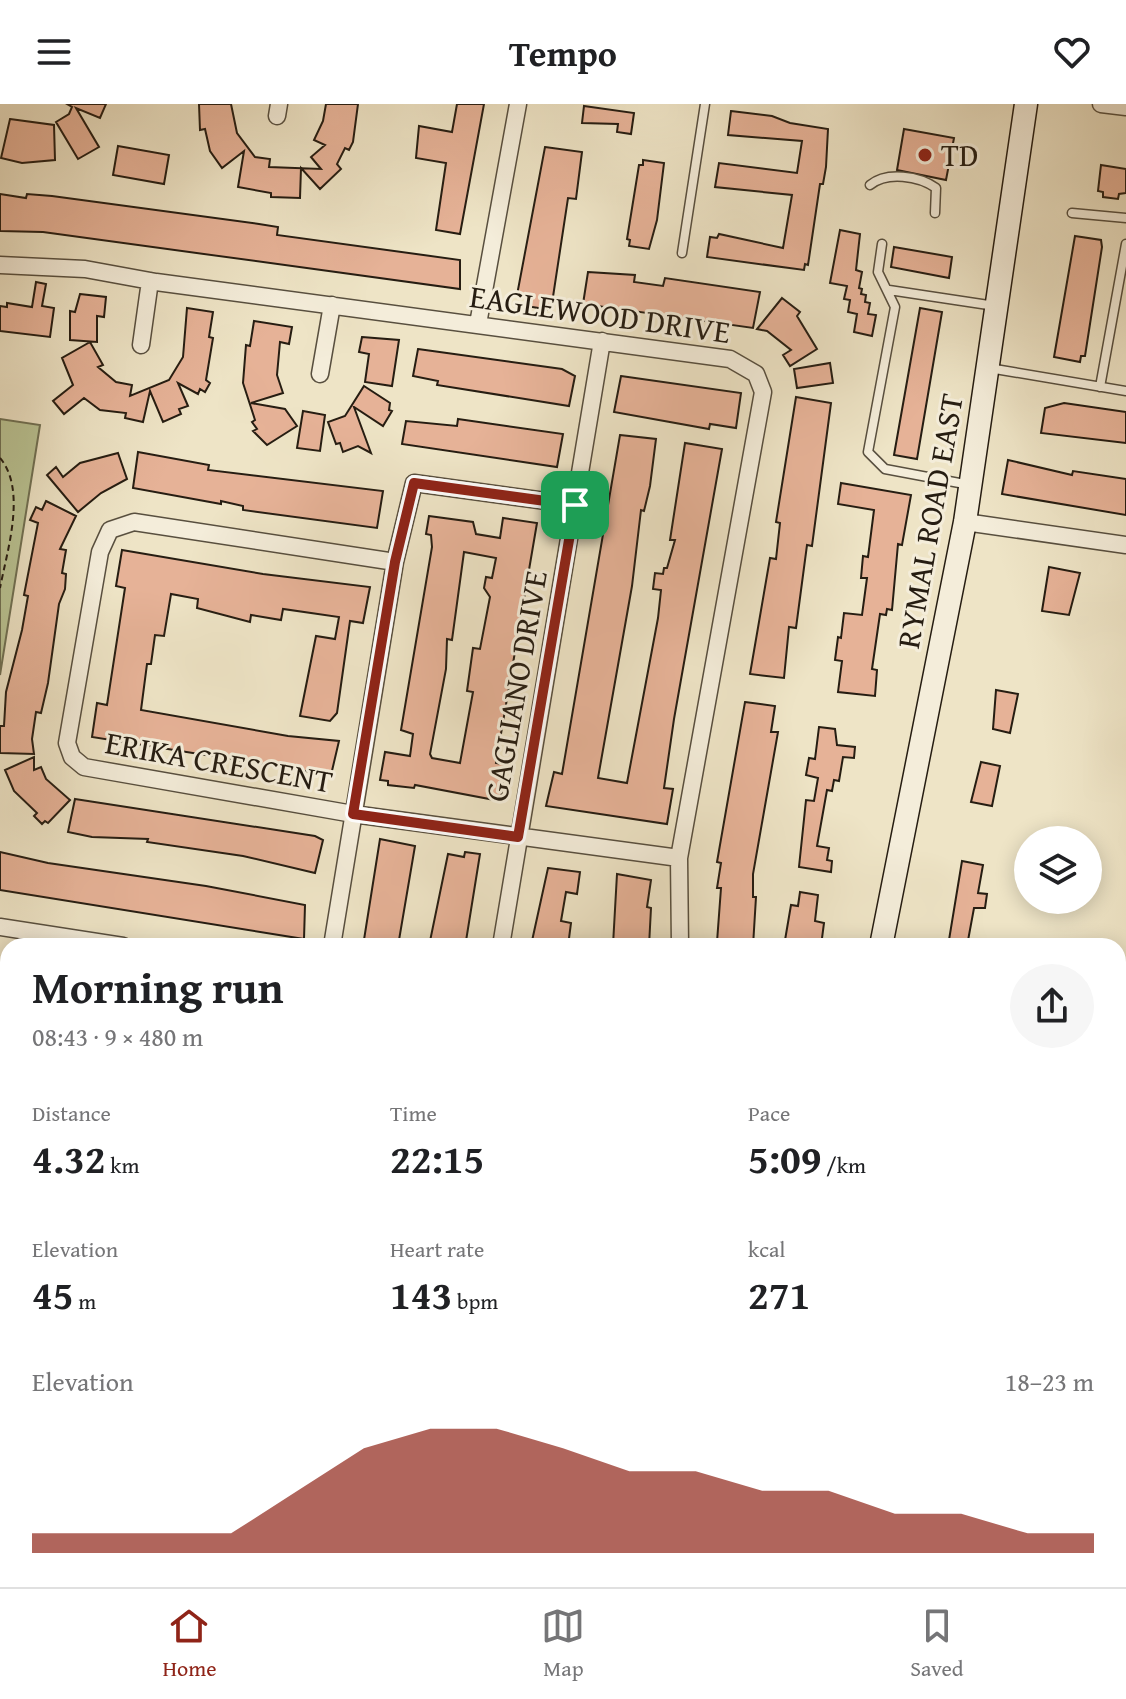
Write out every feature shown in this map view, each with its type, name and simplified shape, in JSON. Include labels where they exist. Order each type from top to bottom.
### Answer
[{"type":"main road","name":"RYMAL ROAD EAST","points":[[883,938],[965,522],[1026,104]]},
{"type":"street","points":[[478,324],[518,104]]},
{"type":"street","points":[[1101,104],[1126,107]]},
{"type":"street","name":"EAGLEWOOD DRIVE","points":[[0,265],[76,268],[150,281],[730,359],[756,374],[763,392],[679,858],[680,938]]},
{"type":"street","points":[[141,345],[150,281]]},
{"type":"street","points":[[320,374],[332,305]]},
{"type":"street","name":"GAGLIANO DRIVE","points":[[502,938],[602,341]]},
{"type":"street","points":[[333,938],[395,562],[414,483],[575,505]]},
{"type":"street","name":"ERIKA CRESCENT","points":[[353,814],[84,767],[72,757],[67,743],[100,552],[110,530],[134,522],[395,562]]},
{"type":"street","points":[[965,522],[1126,545]]},
{"type":"street","points":[[353,814],[679,858]]},
{"type":"street","points":[[0,927],[71,938]]},
{"type":"lane","points":[[682,253],[705,104]]},
{"type":"lane","points":[[870,185],[879,178],[889,176],[929,183],[936,188],[938,197],[935,213]]},
{"type":"lane","points":[[1072,213],[1126,218]]},
{"type":"lane","points":[[882,244],[878,272],[895,307],[868,452],[885,469],[971,485]]},
{"type":"lane","points":[[1100,387],[1126,244]]},
{"type":"lane","points":[[889,290],[998,307]]},
{"type":"lane","points":[[989,368],[1126,391]]},
{"type":"path","points":[[0,458],[6,465],[13,492],[0,588]]},
{"type":"green space","points":[[0,419],[40,425],[0,675]]},
{"type":"building","points":[[67,104],[106,104],[100,118],[76,108],[99,147],[78,159],[56,122],[69,114],[72,107]]},
{"type":"building","points":[[199,104],[231,104],[237,133],[255,157],[270,159],[269,167],[301,168],[300,198],[271,197],[271,193],[238,187],[244,151],[222,168],[210,151],[205,129],[200,130]]},
{"type":"building","points":[[326,104],[358,104],[353,142],[349,150],[345,148],[337,164],[341,169],[320,189],[301,168],[321,169],[311,157],[325,145],[314,140],[323,121]]},
{"type":"building","points":[[457,104],[484,104],[460,234],[436,230],[446,163],[416,158],[419,126],[452,132]]},
{"type":"building","points":[[584,106],[634,113],[631,134],[617,132],[618,124],[582,123]]},
{"type":"building","points":[[731,111],[772,116],[790,123],[828,129],[826,167],[823,184],[820,184],[808,265],[805,264],[804,270],[707,257],[710,237],[717,238],[719,234],[783,248],[792,195],[715,187],[719,163],[797,173],[802,141],[728,135]]},
{"type":"building","points":[[10,119],[54,125],[55,160],[22,163],[1,158]]},
{"type":"building","name":"TD","points":[[904,129],[954,138],[946,180],[897,170]]},
{"type":"building","points":[[118,146],[169,155],[164,184],[113,175]]},
{"type":"building","points":[[545,147],[582,152],[576,199],[568,198],[551,310],[526,306],[528,296],[517,295]]},
{"type":"building","points":[[643,160],[664,163],[657,220],[649,249],[629,246],[630,240],[627,239],[639,165],[643,165]]},
{"type":"building","points":[[1101,165],[1126,169],[1126,193],[1119,194],[1118,199],[1103,197],[1103,192],[1098,191]]},
{"type":"building","points":[[0,194],[26,198],[27,194],[52,196],[259,224],[278,227],[277,235],[460,260],[460,289],[43,232],[0,231]]},
{"type":"building","points":[[840,230],[860,234],[856,270],[862,272],[859,288],[862,289],[861,294],[866,295],[865,302],[870,303],[868,314],[876,315],[872,336],[854,332],[857,314],[848,312],[850,300],[844,299],[847,286],[830,283]]},
{"type":"building","points":[[1075,236],[1101,240],[1102,247],[1085,356],[1081,356],[1080,362],[1054,357]]},
{"type":"building","points":[[894,247],[952,257],[949,278],[891,267]]},
{"type":"building","points":[[588,272],[635,275],[634,282],[663,286],[665,278],[760,292],[753,328],[583,304]]},
{"type":"building","points":[[36,282],[46,284],[42,306],[54,308],[50,337],[0,331],[0,306],[7,307],[7,303],[32,307]]},
{"type":"building","points":[[80,294],[106,297],[104,317],[97,316],[97,342],[70,340],[70,311],[75,312]]},
{"type":"building","points":[[782,298],[800,312],[797,316],[817,349],[790,366],[783,355],[791,350],[767,331],[757,329]]},
{"type":"building","points":[[187,308],[213,312],[209,337],[213,338],[206,380],[210,383],[205,392],[200,389],[198,394],[178,383],[188,406],[179,409],[181,414],[163,422],[150,391],[143,422],[125,418],[126,413],[100,410],[84,398],[64,414],[53,401],[73,385],[62,358],[90,342],[103,365],[98,367],[116,382],[132,385],[130,396],[169,380],[183,357]]},
{"type":"building","points":[[920,308],[942,312],[917,459],[894,455]]},
{"type":"building","points":[[254,321],[292,327],[289,344],[280,342],[277,375],[283,393],[251,403],[285,409],[297,426],[267,445],[253,431],[257,429],[252,422],[255,420],[243,383],[246,345],[250,346]]},
{"type":"building","points":[[362,337],[399,340],[392,386],[365,382],[369,354],[359,352]]},
{"type":"building","points":[[418,349],[562,369],[575,376],[569,406],[437,385],[438,381],[413,376]]},
{"type":"building","points":[[830,363],[833,383],[797,388],[794,369]]},
{"type":"building","points":[[621,376],[741,393],[736,428],[710,424],[709,429],[614,412]]},
{"type":"building","points":[[364,386],[390,403],[389,410],[392,411],[383,426],[354,407],[371,453],[358,446],[343,452],[340,443],[336,444],[328,422],[345,416]]},
{"type":"building","points":[[796,397],[831,403],[812,546],[807,545],[796,628],[789,627],[784,678],[750,674],[770,558],[776,559],[780,523],[776,522]]},
{"type":"building","points":[[1064,403],[1126,412],[1126,443],[1041,433],[1045,408]]},
{"type":"building","points":[[303,411],[325,415],[320,451],[297,448]]},
{"type":"building","points":[[458,419],[563,434],[557,467],[402,444],[406,421],[457,426]]},
{"type":"building","points":[[620,435],[656,439],[650,486],[644,511],[641,510],[632,586],[598,778],[627,783],[658,618],[661,590],[653,589],[655,573],[663,574],[664,568],[667,568],[675,540],[670,540],[685,443],[722,449],[674,719],[664,788],[673,789],[667,824],[546,806],[554,772],[562,774]]},
{"type":"building","points":[[138,452],[209,465],[208,470],[383,491],[377,528],[243,510],[243,506],[221,501],[221,504],[133,488]]},
{"type":"building","points":[[118,453],[127,479],[101,493],[78,512],[47,475],[56,467],[63,477],[80,463]]},
{"type":"building","points":[[1008,460],[1072,475],[1073,471],[1126,479],[1126,515],[1002,494]]},
{"type":"building","points":[[841,483],[911,495],[902,545],[898,544],[892,610],[887,609],[886,615],[880,614],[872,669],[877,670],[875,696],[838,692],[842,661],[835,660],[838,637],[841,638],[844,613],[862,615],[867,578],[861,578],[863,556],[868,557],[874,510],[838,504]]},
{"type":"building","points":[[46,501],[76,516],[60,549],[66,550],[62,573],[66,574],[65,589],[59,604],[48,683],[41,713],[36,712],[32,739],[34,754],[0,753],[0,726],[4,726],[6,692],[22,630],[28,596],[24,595],[38,523],[30,520],[36,507],[42,510]]},
{"type":"building","points":[[429,516],[473,522],[476,534],[500,538],[503,518],[537,523],[496,763],[507,765],[500,801],[415,785],[414,788],[388,785],[388,781],[380,780],[385,752],[410,756],[413,734],[401,730],[432,547],[431,535],[426,534]],"holes":[[[464,552],[496,558],[492,578],[486,577],[484,588],[490,597],[480,649],[473,648],[467,691],[473,692],[460,763],[432,758],[430,754],[446,669],[447,639],[452,640]]]},
{"type":"building","points":[[122,550],[263,574],[370,587],[363,623],[350,621],[337,713],[330,721],[300,716],[316,636],[335,639],[339,617],[283,609],[281,620],[251,615],[250,622],[197,608],[198,599],[171,594],[164,636],[155,635],[151,664],[147,664],[141,710],[288,736],[339,741],[331,775],[92,737],[97,703],[107,705],[125,588],[116,586]]},
{"type":"building","points":[[1049,567],[1080,573],[1069,615],[1042,611]]},
{"type":"building","points":[[996,690],[1018,694],[1010,733],[993,729]]},
{"type":"building","points":[[745,702],[775,706],[771,732],[778,732],[753,874],[753,897],[756,897],[753,938],[717,938],[721,888],[717,888],[721,863],[717,862]]},
{"type":"building","points":[[819,727],[835,729],[837,745],[855,747],[854,758],[843,757],[839,781],[834,780],[832,791],[827,790],[817,846],[829,848],[827,860],[832,861],[831,872],[799,867],[806,800],[814,801],[818,778],[806,775],[809,758],[815,759]]},
{"type":"building","points":[[34,757],[34,770],[41,767],[46,779],[70,800],[48,823],[45,821],[42,824],[34,816],[37,813],[14,791],[5,770]]},
{"type":"building","points":[[981,762],[1000,766],[992,806],[971,802]]},
{"type":"building","points":[[75,799],[315,836],[323,840],[315,873],[243,856],[147,842],[148,839],[92,837],[68,832]]},
{"type":"building","points":[[380,839],[415,846],[399,938],[364,938]]},
{"type":"building","points":[[0,852],[48,863],[206,886],[305,905],[304,938],[298,938],[0,890]]},
{"type":"building","points":[[465,852],[480,854],[466,938],[431,938],[448,854],[464,857]]},
{"type":"building","points":[[962,861],[983,865],[978,893],[987,894],[985,908],[974,908],[968,938],[949,938]]},
{"type":"building","points":[[548,868],[580,872],[577,894],[566,892],[561,921],[571,923],[569,938],[533,938]]},
{"type":"building","points":[[617,874],[651,880],[647,907],[651,908],[649,938],[613,938]]},
{"type":"building","points":[[800,892],[818,895],[815,921],[824,923],[822,938],[785,938],[791,905],[798,906]]},
{"type":"place","name":"TD","points":[[925,155]]},
{"type":"route","points":[[414,483],[575,505],[518,837],[353,814],[395,562],[414,483]]}]
